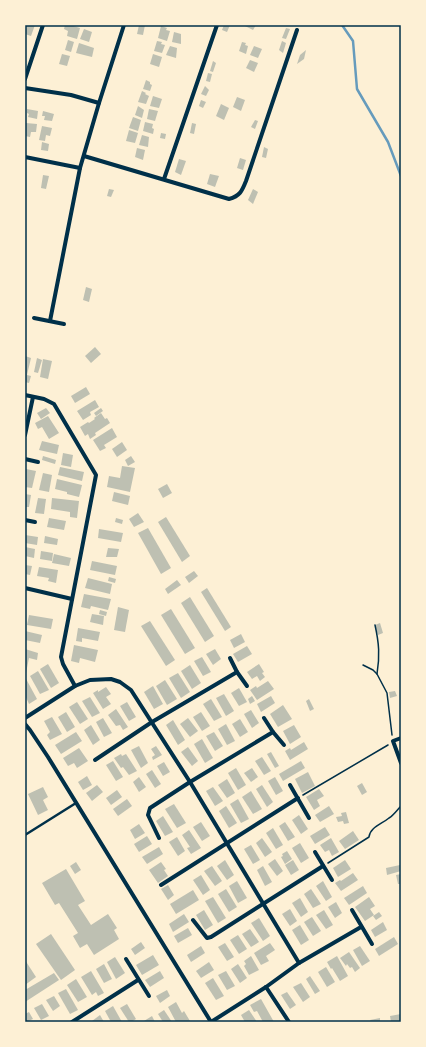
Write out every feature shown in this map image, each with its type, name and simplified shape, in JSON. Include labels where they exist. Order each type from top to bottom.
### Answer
[{"type":"street","points":[[25,79],[43,25]]},
{"type":"street","points":[[50,321],[80,168],[99,102],[124,25]]},
{"type":"street","points":[[164,180],[217,25]]},
{"type":"street","points":[[84,156],[229,199],[235,197],[240,194],[246,182],[297,30]]},
{"type":"street","points":[[25,88],[72,95],[99,102]]},
{"type":"street","points":[[25,157],[80,168]]},
{"type":"street","points":[[34,318],[64,324]]},
{"type":"street","points":[[25,395],[54,404],[96,475],[61,657],[63,664],[75,686]]},
{"type":"street","points":[[25,435],[33,397]]},
{"type":"street","points":[[25,459],[38,462]]},
{"type":"street","points":[[25,520],[35,522]]},
{"type":"street","points":[[25,588],[72,599]]},
{"type":"street","points":[[230,658],[237,672],[247,686]]},
{"type":"street","points":[[95,760],[152,722],[237,672]]},
{"type":"street","points":[[25,718],[75,686],[90,680],[112,679],[120,682],[131,690],[190,782],[299,963]]},
{"type":"street","points":[[264,718],[284,745]]},
{"type":"street","points":[[25,724],[76,803],[211,1022],[266,987],[299,963],[361,927]]},
{"type":"street","points":[[159,838],[148,815],[150,808],[273,732]]},
{"type":"street","points":[[401,738],[393,741],[401,763]]},
{"type":"street","points":[[290,785],[309,818]]},
{"type":"street","points":[[161,885],[298,798]]},
{"type":"street","points":[[315,852],[332,880]]},
{"type":"street","points":[[194,920],[207,938],[211,937],[323,866]]},
{"type":"street","points":[[352,910],[372,944]]},
{"type":"street","points":[[126,959],[148,996]]},
{"type":"street","points":[[72,1022],[138,980]]},
{"type":"street","points":[[266,987],[289,1022]]},
{"type":"lane","points":[[25,835],[76,803]]},
{"type":"path","points":[[375,625],[379,648],[379,665],[377,674]]},
{"type":"path","points":[[298,798],[393,741],[387,693],[377,674],[363,664]]},
{"type":"path","points":[[323,866],[369,837],[369,833],[374,828],[390,817],[401,806]]},
{"type":"building","points":[[27,25],[35,25],[31,36],[25,34]]},
{"type":"building","points":[[65,25],[80,28],[77,39],[67,36],[68,31],[64,29]]},
{"type":"building","points":[[139,25],[145,25],[143,35],[137,34]]},
{"type":"building","points":[[224,25],[230,25],[227,32],[222,30]]},
{"type":"building","points":[[245,25],[256,25],[253,30]]},
{"type":"building","points":[[161,26],[170,31],[167,41],[158,38]]},
{"type":"building","points":[[286,28],[290,29],[286,39],[282,38]]},
{"type":"building","points":[[84,29],[92,32],[89,42],[80,39]]},
{"type":"building","points":[[174,32],[181,34],[181,44],[172,42]]},
{"type":"building","points":[[68,40],[74,42],[71,52],[65,50]]},
{"type":"building","points":[[157,41],[162,42],[161,44],[165,45],[162,53],[154,51]]},
{"type":"building","points":[[282,41],[286,43],[283,53],[279,50]]},
{"type":"building","points":[[242,42],[246,43],[245,45],[248,46],[246,54],[239,51]]},
{"type":"building","points":[[79,43],[94,48],[92,57],[76,53]]},
{"type":"building","points":[[170,46],[177,48],[176,58],[166,55]]},
{"type":"building","points":[[254,46],[262,49],[258,58],[250,55]]},
{"type":"building","points":[[306,50],[304,59],[297,64],[300,55]]},
{"type":"building","points":[[62,54],[70,56],[67,66],[59,64]]},
{"type":"building","points":[[153,54],[162,57],[159,67],[150,64]]},
{"type":"building","points":[[250,60],[258,63],[254,72],[246,68]]},
{"type":"building","points":[[213,61],[216,63],[213,72],[210,71]]},
{"type":"building","points":[[208,73],[212,74],[210,82],[206,81]]},
{"type":"building","points":[[146,80],[152,85],[150,91],[143,89]]},
{"type":"building","points":[[205,86],[209,90],[206,96],[201,94]]},
{"type":"building","points":[[142,91],[149,96],[146,104],[138,102]]},
{"type":"building","points":[[153,96],[162,99],[159,108],[150,106]]},
{"type":"building","points":[[237,97],[245,100],[241,111],[233,107]]},
{"type":"building","points":[[201,100],[206,102],[203,108],[199,106]]},
{"type":"building","points":[[221,104],[229,108],[224,120],[216,116]]},
{"type":"building","points":[[138,106],[144,110],[142,118],[135,115]]},
{"type":"building","points":[[27,109],[38,111],[37,119],[28,117],[29,114],[27,113]]},
{"type":"building","points":[[149,109],[158,111],[155,121],[147,119]]},
{"type":"building","points":[[43,111],[54,114],[52,121],[44,120],[45,116],[42,116]]},
{"type":"building","points":[[133,117],[141,120],[138,131],[129,128]]},
{"type":"building","points":[[255,120],[258,121],[255,129],[251,127]]},
{"type":"building","points":[[145,122],[153,124],[153,134],[143,131]]},
{"type":"building","points":[[26,123],[37,124],[36,132],[31,132],[30,137],[25,136]]},
{"type":"building","points":[[192,123],[196,124],[194,134],[190,133]]},
{"type":"building","points":[[42,126],[52,128],[50,136],[46,135],[45,141],[39,140]]},
{"type":"building","points":[[129,130],[138,133],[135,143],[126,141]]},
{"type":"building","points":[[161,133],[166,134],[165,139],[160,138]]},
{"type":"building","points":[[142,135],[149,137],[148,147],[139,145]]},
{"type":"building","points":[[42,142],[49,144],[48,151],[41,150]]},
{"type":"building","points":[[264,147],[268,149],[266,158],[262,157]]},
{"type":"building","points":[[137,148],[145,150],[143,160],[135,157]]},
{"type":"building","points":[[240,158],[246,160],[243,170],[237,168]]},
{"type":"building","points":[[179,159],[186,161],[181,175],[175,172]]},
{"type":"building","points":[[210,174],[219,176],[215,187],[207,184]]},
{"type":"building","points":[[43,175],[49,176],[46,189],[41,188]]},
{"type":"building","points":[[109,189],[114,190],[111,197],[107,196]]},
{"type":"building","points":[[253,189],[258,192],[253,204],[248,200]]},
{"type":"building","points":[[86,287],[92,289],[89,302],[83,300]]},
{"type":"building","points":[[95,347],[101,354],[91,363],[85,356]]},
{"type":"building","points":[[25,356],[31,358],[27,375],[31,376],[29,383],[25,382]]},
{"type":"building","points":[[37,358],[42,360],[38,373],[34,372]]},
{"type":"building","points":[[43,359],[52,361],[48,379],[40,377]]},
{"type":"building","points":[[86,387],[90,394],[75,403],[71,396]]},
{"type":"building","points":[[95,400],[99,407],[90,412],[91,415],[83,420],[77,411]]},
{"type":"building","points":[[46,408],[50,413],[41,419],[37,413]]},
{"type":"building","points":[[101,408],[103,411],[96,416],[94,413]]},
{"type":"building","points":[[101,413],[110,423],[95,433],[96,435],[90,439],[88,434],[85,436],[80,427],[95,419],[94,418]]},
{"type":"building","points":[[48,416],[59,433],[49,439],[42,427],[38,429],[35,423]]},
{"type":"building","points":[[112,428],[117,437],[104,445],[106,448],[100,451],[93,440]]},
{"type":"building","points":[[42,441],[59,445],[57,454],[39,450]]},
{"type":"building","points":[[122,442],[127,450],[117,457],[112,449]]},
{"type":"building","points":[[63,453],[73,455],[71,467],[61,465]]},
{"type":"building","points":[[43,456],[56,460],[55,464],[42,460]]},
{"type":"building","points":[[131,456],[135,462],[128,466],[125,460]]},
{"type":"building","points":[[122,466],[135,468],[130,492],[107,487],[109,476],[120,478]]},
{"type":"building","points":[[60,467],[84,472],[82,481],[58,475]]},
{"type":"building","points":[[26,469],[36,471],[32,488],[25,487]]},
{"type":"building","points":[[43,473],[52,475],[49,492],[39,490]]},
{"type":"building","points":[[57,479],[82,485],[79,497],[55,489]]},
{"type":"building","points":[[167,484],[172,493],[163,498],[158,489]]},
{"type":"building","points":[[114,492],[130,496],[128,505],[112,501]]},
{"type":"building","points":[[25,494],[31,495],[29,507],[25,507]]},
{"type":"building","points":[[38,498],[46,499],[44,514],[35,513]]},
{"type":"building","points":[[52,498],[79,501],[77,518],[70,517],[70,512],[51,509]]},
{"type":"building","points":[[138,513],[144,522],[134,527],[129,519]]},
{"type":"building","points":[[166,517],[190,556],[182,562],[158,522]]},
{"type":"building","points":[[49,518],[66,521],[64,530],[47,527]]},
{"type":"building","points":[[116,518],[123,520],[122,524],[115,522]]},
{"type":"building","points":[[148,528],[171,568],[161,574],[138,533]]},
{"type":"building","points":[[99,529],[123,533],[121,542],[98,538]]},
{"type":"building","points":[[25,535],[38,537],[37,545],[25,543]]},
{"type":"building","points":[[45,536],[58,539],[57,545],[44,543]]},
{"type":"building","points":[[25,547],[35,549],[34,558],[25,556]]},
{"type":"building","points":[[108,548],[119,549],[117,557],[106,557]]},
{"type":"building","points":[[41,551],[53,553],[52,561],[40,559]]},
{"type":"building","points":[[54,554],[71,558],[69,566],[52,563]]},
{"type":"building","points":[[92,561],[117,566],[115,575],[90,570]]},
{"type":"building","points":[[25,565],[32,566],[30,575],[25,574]]},
{"type":"building","points":[[39,567],[58,570],[56,583],[48,581],[49,578],[37,576]]},
{"type":"building","points":[[194,571],[198,576],[189,583],[185,577]]},
{"type":"building","points":[[109,577],[116,579],[115,583],[108,581]]},
{"type":"building","points":[[88,578],[112,584],[110,594],[85,588]]},
{"type":"building","points":[[177,580],[181,585],[168,594],[165,589]]},
{"type":"building","points":[[207,588],[231,627],[225,631],[201,592]]},
{"type":"building","points":[[84,594],[111,599],[108,610],[91,606],[90,609],[81,607]]},
{"type":"building","points":[[190,597],[214,636],[205,642],[181,603]]},
{"type":"building","points":[[118,607],[129,610],[125,632],[114,630]]},
{"type":"building","points":[[171,609],[195,648],[185,654],[161,615]]},
{"type":"building","points":[[100,610],[107,612],[106,616],[99,614]]},
{"type":"building","points":[[92,614],[104,616],[103,625],[90,622]]},
{"type":"building","points":[[29,615],[53,619],[51,629],[27,625]]},
{"type":"building","points":[[150,621],[175,660],[166,666],[141,626]]},
{"type":"building","points":[[380,623],[383,633],[378,635],[375,625]]},
{"type":"building","points":[[78,628],[100,632],[98,641],[82,638],[82,642],[76,641]]},
{"type":"building","points":[[25,631],[42,635],[40,643],[25,640]]},
{"type":"building","points":[[241,634],[245,642],[234,648],[230,640]]},
{"type":"building","points":[[74,645],[98,650],[95,662],[80,658],[79,663],[71,661]]},
{"type":"building","points":[[247,646],[252,654],[238,662],[233,654]]},
{"type":"building","points":[[25,649],[38,653],[37,660],[29,658],[26,673]]},
{"type":"building","points":[[215,649],[221,659],[213,665],[206,654]]},
{"type":"building","points":[[202,657],[211,672],[203,676],[194,661]]},
{"type":"building","points":[[48,664],[59,683],[51,688],[40,669]]},
{"type":"building","points":[[259,664],[265,677],[260,681],[257,676],[252,679],[247,672]]},
{"type":"building","points":[[190,665],[201,683],[192,689],[181,671]]},
{"type":"building","points":[[38,671],[49,690],[40,694],[30,676]]},
{"type":"building","points":[[178,673],[190,692],[181,698],[169,678]]},
{"type":"building","points":[[25,677],[37,699],[29,704],[25,695]]},
{"type":"building","points":[[165,680],[177,699],[167,705],[156,686]]},
{"type":"building","points":[[268,681],[274,689],[257,700],[250,690],[256,686],[257,688]]},
{"type":"building","points":[[153,686],[163,704],[154,709],[144,692]]},
{"type":"building","points":[[106,687],[111,694],[106,697],[111,704],[103,709],[93,693]]},
{"type":"building","points":[[239,688],[247,702],[239,706],[231,693]]},
{"type":"building","points":[[395,691],[397,696],[390,698],[389,692]]},
{"type":"building","points":[[224,694],[234,711],[226,716],[216,698]]},
{"type":"building","points":[[252,696],[255,701],[250,704],[248,699]]},
{"type":"building","points":[[271,696],[275,703],[261,712],[257,704]]},
{"type":"building","points":[[90,697],[100,713],[92,717],[82,701]]},
{"type":"building","points":[[211,699],[222,717],[214,721],[203,704]]},
{"type":"building","points":[[309,699],[314,709],[310,711],[306,701]]},
{"type":"building","points":[[77,702],[88,719],[80,724],[69,707]]},
{"type":"building","points":[[127,702],[136,717],[129,721],[120,706]]},
{"type":"building","points":[[283,705],[292,719],[278,727],[270,714]]},
{"type":"building","points":[[116,709],[128,727],[123,730],[120,725],[116,726],[108,715]]},
{"type":"building","points":[[251,710],[259,723],[252,728],[244,714]]},
{"type":"building","points":[[66,712],[75,727],[67,732],[58,717]]},
{"type":"building","points":[[201,712],[210,726],[202,731],[193,717]]},
{"type":"building","points":[[52,717],[62,734],[50,740],[47,735],[50,732],[44,721]]},
{"type":"building","points":[[103,718],[112,733],[104,737],[96,722]]},
{"type":"building","points":[[188,718],[198,731],[190,737],[180,724]]},
{"type":"building","points":[[240,719],[248,732],[240,737],[232,724]]},
{"type":"building","points":[[173,720],[185,740],[178,745],[166,725]]},
{"type":"building","points":[[226,724],[235,741],[227,745],[218,729]]},
{"type":"building","points":[[91,725],[100,740],[93,745],[84,730]]},
{"type":"building","points":[[294,725],[301,737],[290,744],[283,731]]},
{"type":"building","points":[[76,732],[82,741],[61,754],[55,745]]},
{"type":"building","points":[[214,732],[223,746],[215,751],[206,736]]},
{"type":"building","points":[[202,739],[213,758],[205,763],[194,744]]},
{"type":"building","points":[[304,742],[308,749],[290,760],[285,751],[290,748],[291,750]]},
{"type":"building","points":[[139,746],[148,763],[141,768],[131,750]]},
{"type":"building","points":[[156,746],[162,755],[153,760],[152,757],[155,755],[151,749]]},
{"type":"building","points":[[188,747],[198,761],[192,766],[181,752]]},
{"type":"building","points":[[79,748],[88,761],[77,768],[74,763],[68,766],[63,758]]},
{"type":"building","points":[[271,752],[279,766],[275,768],[267,754]]},
{"type":"building","points":[[121,754],[122,756],[126,754],[137,771],[129,775],[123,767],[121,768],[114,758]]},
{"type":"building","points":[[262,757],[271,771],[264,775],[255,761]]},
{"type":"building","points":[[113,761],[123,777],[116,781],[106,765]]},
{"type":"building","points":[[301,761],[305,768],[283,781],[279,774]]},
{"type":"building","points":[[164,762],[170,772],[163,776],[157,766]]},
{"type":"building","points":[[236,768],[246,785],[238,790],[228,773]]},
{"type":"building","points":[[252,768],[258,777],[251,782],[244,773]]},
{"type":"building","points":[[152,770],[161,784],[155,788],[146,774]]},
{"type":"building","points":[[308,772],[315,786],[302,793],[295,779]]},
{"type":"building","points":[[87,776],[92,785],[83,790],[78,782]]},
{"type":"building","points":[[139,777],[146,787],[139,792],[133,782]]},
{"type":"building","points":[[275,777],[283,791],[276,795],[268,781]]},
{"type":"building","points":[[227,779],[235,793],[227,798],[218,785]]},
{"type":"building","points":[[362,783],[367,792],[362,795],[357,786]]},
{"type":"building","points":[[97,785],[103,792],[92,801],[86,793]]},
{"type":"building","points":[[262,785],[273,802],[267,807],[256,789]]},
{"type":"building","points":[[43,787],[48,797],[43,800],[48,810],[38,815],[28,794]]},
{"type":"building","points":[[213,787],[223,801],[215,806],[206,791]]},
{"type":"building","points":[[319,789],[324,796],[317,800],[320,806],[314,810],[306,797]]},
{"type":"building","points":[[117,790],[122,797],[111,805],[106,798]]},
{"type":"building","points":[[251,791],[262,809],[253,814],[242,797]]},
{"type":"building","points":[[127,799],[132,806],[118,816],[113,809]]},
{"type":"building","points":[[238,799],[249,819],[241,823],[230,804]]},
{"type":"building","points":[[174,804],[186,823],[177,828],[165,809]]},
{"type":"building","points":[[226,806],[237,823],[229,828],[219,811]]},
{"type":"building","points":[[329,806],[334,814],[320,822],[315,815]]},
{"type":"building","points":[[346,812],[349,823],[344,824],[343,821],[338,822],[336,817],[342,816],[341,813]]},
{"type":"building","points":[[299,815],[308,829],[301,834],[292,820]]},
{"type":"building","points":[[163,816],[173,832],[165,836],[156,821]]},
{"type":"building","points":[[201,822],[210,836],[202,841],[193,827]]},
{"type":"building","points":[[285,822],[295,837],[288,841],[279,826]]},
{"type":"building","points":[[139,824],[145,833],[135,839],[130,830]]},
{"type":"building","points":[[325,827],[330,835],[315,844],[310,836]]},
{"type":"building","points":[[273,828],[283,845],[276,849],[266,833]]},
{"type":"building","points":[[189,830],[201,848],[191,854],[187,848],[190,847],[182,835]]},
{"type":"building","points":[[353,831],[359,840],[345,849],[339,841]]},
{"type":"building","points":[[147,836],[152,844],[139,852],[134,844]]},
{"type":"building","points":[[177,837],[185,851],[178,856],[169,842]]},
{"type":"building","points":[[262,838],[272,852],[265,857],[256,843]]},
{"type":"building","points":[[331,838],[339,852],[332,856],[329,850],[325,852],[320,845]]},
{"type":"building","points":[[300,843],[309,858],[301,863],[292,848]]},
{"type":"building","points":[[251,845],[260,860],[253,864],[244,849]]},
{"type":"building","points":[[159,847],[163,854],[147,864],[142,857]]},
{"type":"building","points":[[287,851],[292,859],[285,864],[281,857],[283,856],[282,854]]},
{"type":"building","points":[[275,859],[283,871],[277,876],[268,864]]},
{"type":"building","points":[[225,860],[234,875],[227,880],[217,866]]},
{"type":"building","points":[[293,860],[299,870],[291,875],[285,865]]},
{"type":"building","points":[[345,860],[351,869],[338,877],[333,868]]},
{"type":"building","points":[[76,862],[81,870],[75,874],[70,866]]},
{"type":"building","points":[[161,862],[166,869],[164,870],[168,876],[158,883],[149,870]]},
{"type":"building","points":[[400,865],[401,871],[387,875],[386,868]]},
{"type":"building","points":[[212,866],[222,881],[215,886],[204,871]]},
{"type":"building","points":[[263,866],[272,882],[265,886],[257,870]]},
{"type":"building","points":[[66,869],[85,901],[78,905],[91,925],[108,914],[117,928],[114,930],[119,939],[94,955],[87,944],[80,948],[73,936],[78,933],[59,903],[55,905],[42,883]]},
{"type":"building","points":[[353,873],[358,880],[341,891],[335,883]]},
{"type":"building","points":[[401,874],[401,884],[398,884],[396,875]]},
{"type":"building","points":[[201,875],[210,890],[203,895],[193,880]]},
{"type":"building","points":[[237,881],[247,898],[238,903],[229,886]]},
{"type":"building","points":[[323,881],[332,897],[326,901],[316,886]]},
{"type":"building","points":[[168,885],[174,895],[168,900],[161,889]]},
{"type":"building","points":[[363,886],[367,893],[349,905],[344,898]]},
{"type":"building","points":[[226,889],[237,907],[229,912],[218,894]]},
{"type":"building","points":[[311,889],[321,904],[313,908],[304,894]]},
{"type":"building","points":[[193,890],[199,900],[176,914],[170,904]]},
{"type":"building","points":[[213,897],[226,918],[218,923],[205,901]]},
{"type":"building","points":[[369,897],[375,906],[370,909],[374,915],[365,921],[355,907]]},
{"type":"building","points":[[300,898],[308,912],[301,917],[292,903]]},
{"type":"building","points":[[336,902],[342,913],[335,918],[328,907]]},
{"type":"building","points":[[290,909],[297,921],[290,926],[282,914]]},
{"type":"building","points":[[204,910],[213,925],[205,930],[196,915]]},
{"type":"building","points":[[324,910],[333,925],[326,929],[316,915]]},
{"type":"building","points":[[379,912],[382,916],[376,920],[373,916]]},
{"type":"building","points":[[184,914],[189,922],[173,932],[169,924]]},
{"type":"building","points":[[312,917],[321,931],[313,936],[304,922]]},
{"type":"building","points":[[259,918],[270,936],[263,941],[251,923]]},
{"type":"building","points":[[383,922],[387,930],[375,937],[371,930]]},
{"type":"building","points":[[300,925],[309,940],[301,945],[292,930]]},
{"type":"building","points":[[188,928],[192,935],[178,943],[174,936]]},
{"type":"building","points":[[250,929],[259,942],[251,947],[242,934]]},
{"type":"building","points":[[51,934],[75,970],[61,980],[36,944]]},
{"type":"building","points":[[238,935],[247,949],[239,954],[230,940]]},
{"type":"building","points":[[394,937],[398,944],[379,956],[375,949]]},
{"type":"building","points":[[141,942],[145,948],[135,955],[131,949]]},
{"type":"building","points":[[225,943],[234,957],[227,961],[218,947]]},
{"type":"building","points":[[270,943],[275,950],[266,956],[269,961],[261,965],[254,953]]},
{"type":"building","points":[[201,946],[205,953],[191,962],[187,955]]},
{"type":"building","points":[[360,946],[370,961],[362,966],[353,950]]},
{"type":"building","points":[[349,952],[360,968],[355,972],[352,967],[350,968],[347,964],[346,966],[340,958]]},
{"type":"building","points":[[153,955],[159,965],[142,975],[136,965]]},
{"type":"building","points":[[251,956],[259,970],[249,975],[244,966],[246,964],[244,961]]},
{"type":"building","points":[[337,956],[348,976],[340,981],[327,962]]},
{"type":"building","points":[[115,957],[125,973],[116,979],[107,962]]},
{"type":"building","points":[[25,960],[36,977],[25,985]]},
{"type":"building","points":[[209,962],[214,970],[201,978],[196,971]]},
{"type":"building","points":[[104,964],[112,979],[104,983],[96,969]]},
{"type":"building","points":[[238,964],[247,978],[240,983],[231,969]]},
{"type":"building","points":[[326,967],[335,982],[327,987],[318,972]]},
{"type":"building","points":[[91,971],[104,993],[98,996],[96,992],[92,995],[81,977]]},
{"type":"building","points":[[160,971],[164,978],[150,987],[145,980]]},
{"type":"building","points":[[226,971],[235,986],[227,990],[218,975]]},
{"type":"building","points":[[54,973],[59,980],[25,1002],[25,990]]},
{"type":"building","points":[[310,976],[320,991],[315,994],[306,979]]},
{"type":"building","points":[[213,978],[224,996],[216,1000],[205,983]]},
{"type":"building","points":[[76,979],[87,997],[78,1002],[67,985]]},
{"type":"building","points":[[301,983],[310,997],[303,1002],[293,987]]},
{"type":"building","points":[[66,989],[78,1010],[70,1014],[58,993]]},
{"type":"building","points":[[167,990],[170,996],[160,1003],[156,996]]},
{"type":"building","points":[[287,992],[296,1005],[290,1009],[281,995]]},
{"type":"building","points":[[54,996],[60,1006],[53,1011],[46,1000]]},
{"type":"building","points":[[261,999],[274,1022],[263,1022],[257,1011],[254,1012],[250,1005]]},
{"type":"building","points":[[176,1002],[182,1013],[184,1011],[190,1021],[176,1022],[168,1007]]},
{"type":"building","points":[[42,1004],[49,1016],[41,1020],[34,1008]]},
{"type":"building","points":[[127,1004],[136,1019],[131,1022],[129,1022],[120,1008]]},
{"type":"building","points":[[113,1006],[122,1022],[111,1022],[105,1011]]},
{"type":"building","points":[[164,1010],[172,1022],[163,1022],[158,1014]]},
{"type":"building","points":[[249,1010],[257,1022],[245,1022],[241,1015]]},
{"type":"building","points":[[29,1012],[33,1019],[26,1022],[25,1014]]},
{"type":"building","points":[[401,1014],[401,1022],[391,1022],[390,1016]]},
{"type":"building","points":[[100,1015],[104,1022],[92,1021]]},
{"type":"building","points":[[152,1016],[155,1022],[144,1021]]},
{"type":"building","points":[[380,1018],[380,1022],[371,1022],[370,1020]]},
{"type":"waterway","points":[[342,25],[353,41],[357,89],[388,142],[401,176]]}]
